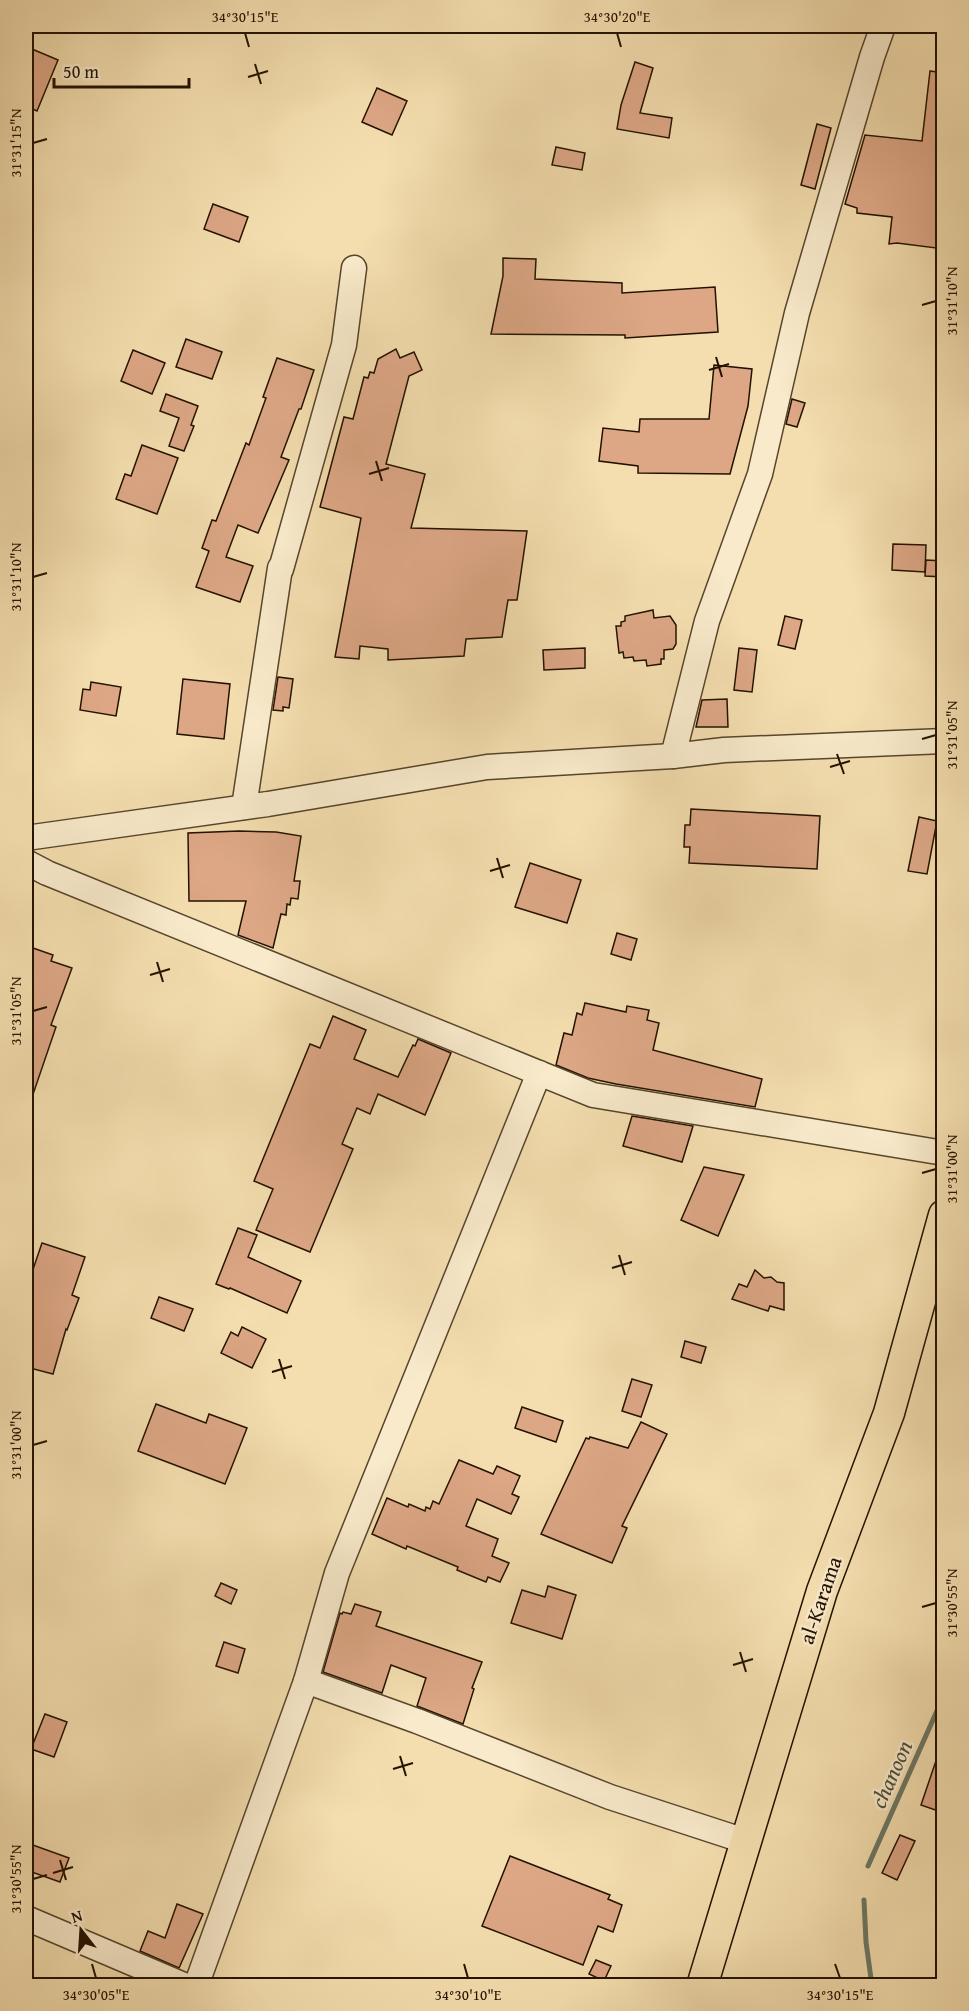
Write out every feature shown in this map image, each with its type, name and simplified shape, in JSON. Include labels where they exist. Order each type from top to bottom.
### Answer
[{"type":"main road","name":"al-Karama","points":[[702,1986],[822,1591],[888,1413],[944,1215]]},
{"type":"street","points":[[673,756],[707,621],[760,474],[797,313],[883,26]]},
{"type":"street","points":[[243,807],[281,568],[344,345],[354,268]]},
{"type":"street","points":[[26,838],[243,807],[488,767],[673,756],[724,750],[944,741]]},
{"type":"street","points":[[26,862],[47,873],[224,946],[593,1095],[944,1153]]},
{"type":"street","points":[[196,1986],[306,1681],[337,1573],[539,1072]]},
{"type":"street","points":[[306,1681],[417,1721],[610,1797],[745,1841]]},
{"type":"street","points":[[26,1918],[186,1986]]},
{"type":"building","points":[[32,49],[58,60],[37,111],[26,106],[26,64]]},
{"type":"building","points":[[635,62],[653,68],[640,113],[672,118],[669,138],[617,129],[621,105]]},
{"type":"building","points":[[930,71],[944,73],[944,249],[889,244],[892,217],[857,213],[857,208],[845,204],[865,135],[922,141]]},
{"type":"building","points":[[377,88],[407,101],[392,135],[362,122]]},
{"type":"building","points":[[817,124],[831,128],[815,189],[801,185]]},
{"type":"building","points":[[556,147],[585,153],[582,170],[552,165]]},
{"type":"building","points":[[213,204],[248,217],[239,242],[204,229]]},
{"type":"building","points":[[503,258],[536,259],[535,279],[622,283],[622,293],[715,287],[718,332],[625,338],[625,335],[491,334],[503,276]]},
{"type":"building","points":[[186,339],[222,352],[212,379],[176,367]]},
{"type":"building","points":[[396,349],[400,358],[414,352],[422,370],[409,376],[386,464],[425,474],[411,528],[527,531],[517,600],[508,600],[502,637],[466,639],[464,656],[388,660],[388,649],[360,646],[359,659],[335,657],[361,518],[320,507],[344,417],[353,419],[364,377],[368,378],[370,372],[374,373],[378,359]]},
{"type":"building","points":[[133,350],[165,363],[152,394],[121,381]]},
{"type":"building","points":[[277,358],[314,370],[281,457],[289,460],[258,533],[238,525],[226,557],[253,566],[240,602],[196,587],[209,551],[202,548],[212,520],[216,521],[246,443],[249,445]]},
{"type":"building","points":[[714,365],[752,369],[748,406],[730,474],[638,473],[638,466],[599,461],[603,428],[639,432],[640,419],[709,419]]},
{"type":"building","points":[[166,394],[198,406],[191,425],[194,426],[184,451],[169,446],[179,418],[160,411]]},
{"type":"building","points":[[792,399],[805,403],[797,427],[786,424]]},
{"type":"building","points":[[142,445],[178,458],[157,514],[116,499],[125,474],[131,476]]},
{"type":"building","points":[[893,544],[926,545],[925,572],[892,570]]},
{"type":"building","points":[[926,560],[944,561],[944,577],[925,576]]},
{"type":"building","points":[[653,610],[654,618],[670,616],[676,625],[676,644],[673,649],[664,650],[664,659],[661,659],[661,664],[647,666],[646,660],[634,661],[633,657],[624,658],[623,652],[619,653],[616,626],[621,626],[621,622],[625,621],[625,616]]},
{"type":"building","points":[[785,616],[802,620],[795,649],[778,645]]},
{"type":"building","points":[[585,648],[585,668],[544,670],[543,650]]},
{"type":"building","points":[[739,648],[757,650],[752,692],[734,690]]},
{"type":"building","points":[[278,677],[293,679],[289,708],[283,707],[283,711],[273,710]]},
{"type":"building","points":[[183,679],[230,684],[224,739],[177,734]]},
{"type":"building","points":[[91,682],[121,687],[116,716],[80,710],[83,689],[90,690]]},
{"type":"building","points":[[727,699],[728,727],[696,727],[702,700]]},
{"type":"building","points":[[691,809],[820,816],[817,869],[689,863],[690,847],[684,847],[685,825],[690,825]]},
{"type":"building","points":[[919,817],[937,821],[927,874],[908,871]]},
{"type":"building","points":[[276,832],[301,836],[294,881],[300,881],[298,899],[291,898],[290,905],[287,904],[286,915],[281,914],[273,948],[238,935],[246,901],[189,901],[188,833]]},
{"type":"building","points":[[530,863],[581,880],[567,923],[515,907]]},
{"type":"building","points":[[617,933],[637,939],[631,960],[611,954]]},
{"type":"building","points":[[33,948],[53,955],[51,961],[72,968],[51,1025],[56,1027],[28,1109],[26,1108],[26,971]]},
{"type":"building","points":[[585,1003],[626,1012],[627,1006],[649,1010],[647,1020],[659,1023],[653,1050],[762,1079],[755,1107],[616,1084],[588,1078],[556,1065],[564,1033],[572,1035],[577,1013],[582,1015]]},
{"type":"building","points":[[333,1016],[366,1030],[354,1059],[398,1077],[418,1039],[451,1053],[425,1115],[378,1094],[370,1114],[357,1108],[342,1144],[353,1149],[310,1252],[256,1230],[273,1189],[254,1181],[310,1044],[320,1048]]},
{"type":"building","points":[[632,1116],[693,1126],[682,1162],[623,1146]]},
{"type":"building","points":[[704,1167],[744,1175],[718,1236],[681,1220]]},
{"type":"building","points":[[238,1228],[257,1235],[248,1257],[301,1281],[287,1313],[216,1284]]},
{"type":"building","points":[[42,1243],[85,1257],[72,1295],[79,1298],[66,1329],[53,1374],[26,1367],[26,1290]]},
{"type":"building","points":[[755,1270],[764,1278],[771,1277],[777,1282],[784,1283],[784,1310],[770,1306],[768,1311],[732,1299],[739,1284],[747,1287]]},
{"type":"building","points":[[159,1297],[193,1309],[184,1331],[151,1318]]},
{"type":"building","points":[[242,1327],[266,1339],[252,1368],[221,1353],[231,1332],[238,1336]]},
{"type":"building","points":[[685,1341],[706,1347],[701,1363],[681,1357]]},
{"type":"building","points":[[632,1379],[652,1385],[641,1417],[622,1411]]},
{"type":"building","points":[[156,1404],[206,1423],[209,1414],[247,1428],[225,1484],[138,1451]]},
{"type":"building","points":[[522,1407],[563,1421],[556,1442],[515,1428]]},
{"type":"building","points":[[641,1422],[667,1434],[622,1526],[627,1528],[612,1563],[541,1534],[586,1438],[590,1437],[628,1448]]},
{"type":"building","points":[[459,1460],[493,1474],[497,1466],[520,1476],[512,1494],[519,1497],[511,1514],[477,1499],[466,1526],[498,1539],[492,1556],[509,1563],[500,1582],[488,1577],[486,1582],[457,1570],[458,1567],[407,1546],[406,1549],[372,1534],[387,1498],[425,1511],[426,1507],[430,1509],[433,1501],[439,1504]]},
{"type":"building","points":[[221,1583],[237,1590],[231,1604],[215,1596]]},
{"type":"building","points":[[548,1586],[576,1595],[562,1639],[511,1623],[522,1590],[545,1597]]},
{"type":"building","points":[[355,1604],[381,1612],[376,1626],[482,1662],[472,1688],[474,1689],[463,1724],[417,1706],[426,1678],[391,1665],[382,1693],[323,1672],[340,1613],[351,1614]]},
{"type":"building","points":[[224,1642],[245,1649],[238,1673],[216,1666]]},
{"type":"building","points":[[45,1714],[67,1722],[54,1757],[31,1749]]},
{"type":"building","points":[[941,1746],[944,1746],[944,1813],[921,1805]]},
{"type":"building","points":[[900,1835],[915,1841],[897,1880],[882,1873]]},
{"type":"building","points":[[30,1844],[69,1858],[60,1882],[26,1870],[26,1856]]},
{"type":"building","points":[[510,1856],[610,1895],[608,1899],[622,1905],[613,1932],[598,1926],[583,1965],[482,1926]]},
{"type":"building","points":[[177,1904],[203,1914],[179,1968],[140,1951],[148,1931],[165,1938]]},
{"type":"building","points":[[596,1960],[611,1966],[604,1981],[589,1974]]},
{"type":"waterway","name":"chanoon","points":[[868,1866],[944,1695]]},
{"type":"waterway","name":"chanoon","points":[[864,1900],[866,1942],[872,1986]]}]
